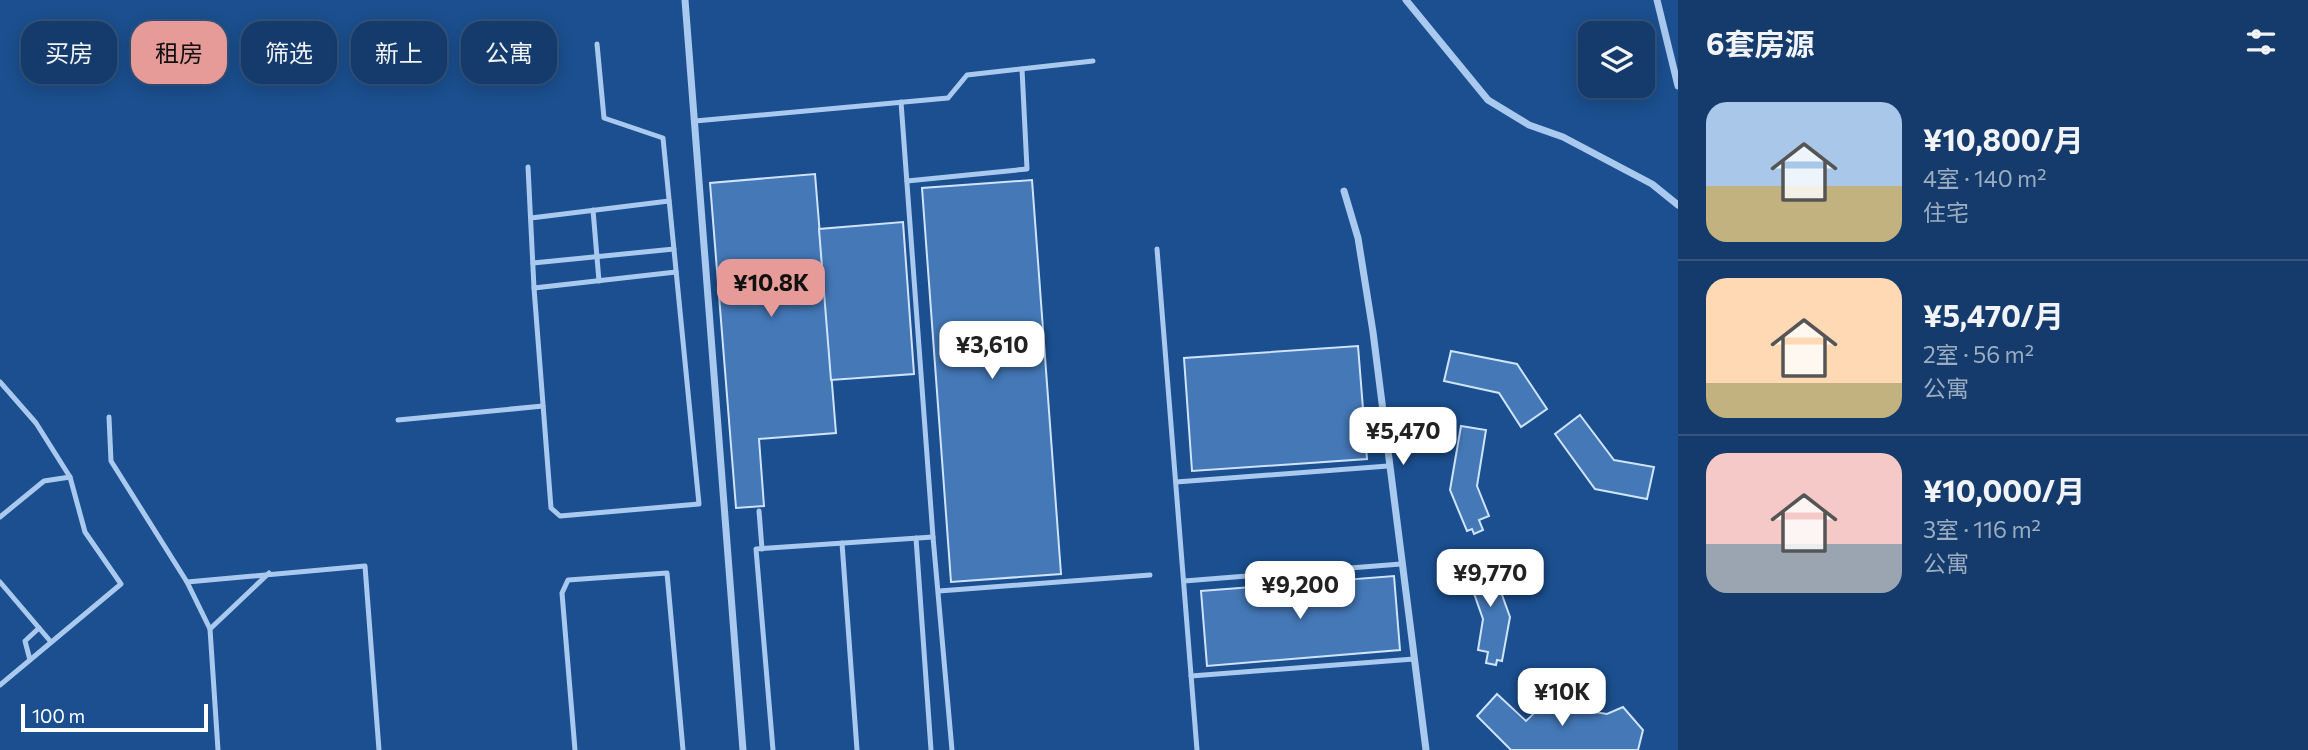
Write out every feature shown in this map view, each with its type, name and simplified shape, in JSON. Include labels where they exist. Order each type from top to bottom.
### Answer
[{"type":"street","points":[[685,0],[743,750]]},
{"type":"street","points":[[1406,0],[1488,100],[1529,125],[1563,137],[1652,184],[1678,205]]},
{"type":"street","points":[[1657,0],[1678,86]]},
{"type":"street","points":[[1344,191],[1358,238],[1373,332],[1426,750]]},
{"type":"lane","points":[[528,167],[534,288],[551,508],[560,516],[699,504],[663,138],[604,118],[597,44]]},
{"type":"lane","points":[[695,121],[948,98],[967,75],[1093,61]]},
{"type":"lane","points":[[907,181],[1027,169],[1022,69]]},
{"type":"lane","points":[[901,102],[933,537],[953,750]]},
{"type":"lane","points":[[531,218],[669,201]]},
{"type":"lane","points":[[593,211],[598,281]]},
{"type":"lane","points":[[533,263],[674,249]]},
{"type":"lane","points":[[1157,249],[1197,750]]},
{"type":"lane","points":[[534,288],[676,272]]},
{"type":"lane","points":[[0,382],[36,423],[71,477],[85,532],[121,584],[1,682]]},
{"type":"lane","points":[[398,420],[543,406]]},
{"type":"lane","points":[[109,417],[110,460],[187,582],[210,629],[218,750]]},
{"type":"lane","points":[[1176,482],[1388,466]]},
{"type":"lane","points":[[0,517],[44,481],[71,477]]},
{"type":"lane","points":[[759,511],[762,549]]},
{"type":"lane","points":[[773,750],[756,549],[933,537]]},
{"type":"lane","points":[[916,538],[931,750]]},
{"type":"lane","points":[[842,543],[857,750]]},
{"type":"lane","points":[[1184,582],[1401,564]]},
{"type":"lane","points":[[187,582],[365,566],[379,750]]},
{"type":"lane","points":[[210,629],[269,573]]},
{"type":"lane","points":[[575,750],[562,593],[568,580],[667,573],[682,750]]},
{"type":"lane","points":[[939,591],[1150,575]]},
{"type":"lane","points":[[0,582],[51,642]]},
{"type":"lane","points":[[30,660],[25,640],[39,628]]},
{"type":"lane","points":[[1191,676],[1414,659]]},
{"type":"building","points":[[815,174],[836,433],[759,439],[764,506],[736,508],[710,183]]},
{"type":"building","points":[[1032,180],[1061,574],[951,582],[922,188]]},
{"type":"building","points":[[903,222],[914,374],[831,380],[819,229]]},
{"type":"building","points":[[1358,346],[1367,459],[1192,471],[1184,358]]},
{"type":"building","points":[[1451,351],[1517,364],[1547,409],[1521,427],[1499,393],[1444,381]]},
{"type":"building","points":[[1580,415],[1614,460],[1654,467],[1647,499],[1595,489],[1555,434]]},
{"type":"building","points":[[1461,426],[1486,430],[1477,486],[1489,516],[1479,520],[1483,530],[1474,534],[1472,529],[1467,531],[1450,490]]},
{"type":"building","points":[[1488,556],[1510,617],[1502,661],[1497,660],[1496,665],[1486,663],[1488,652],[1478,650],[1483,619],[1464,565]]},
{"type":"building","points":[[1394,576],[1400,650],[1207,666],[1201,591]]},
{"type":"building","points":[[1497,694],[1526,721],[1544,704],[1607,714],[1623,707],[1643,730],[1638,750],[1511,750],[1477,716]]}]
